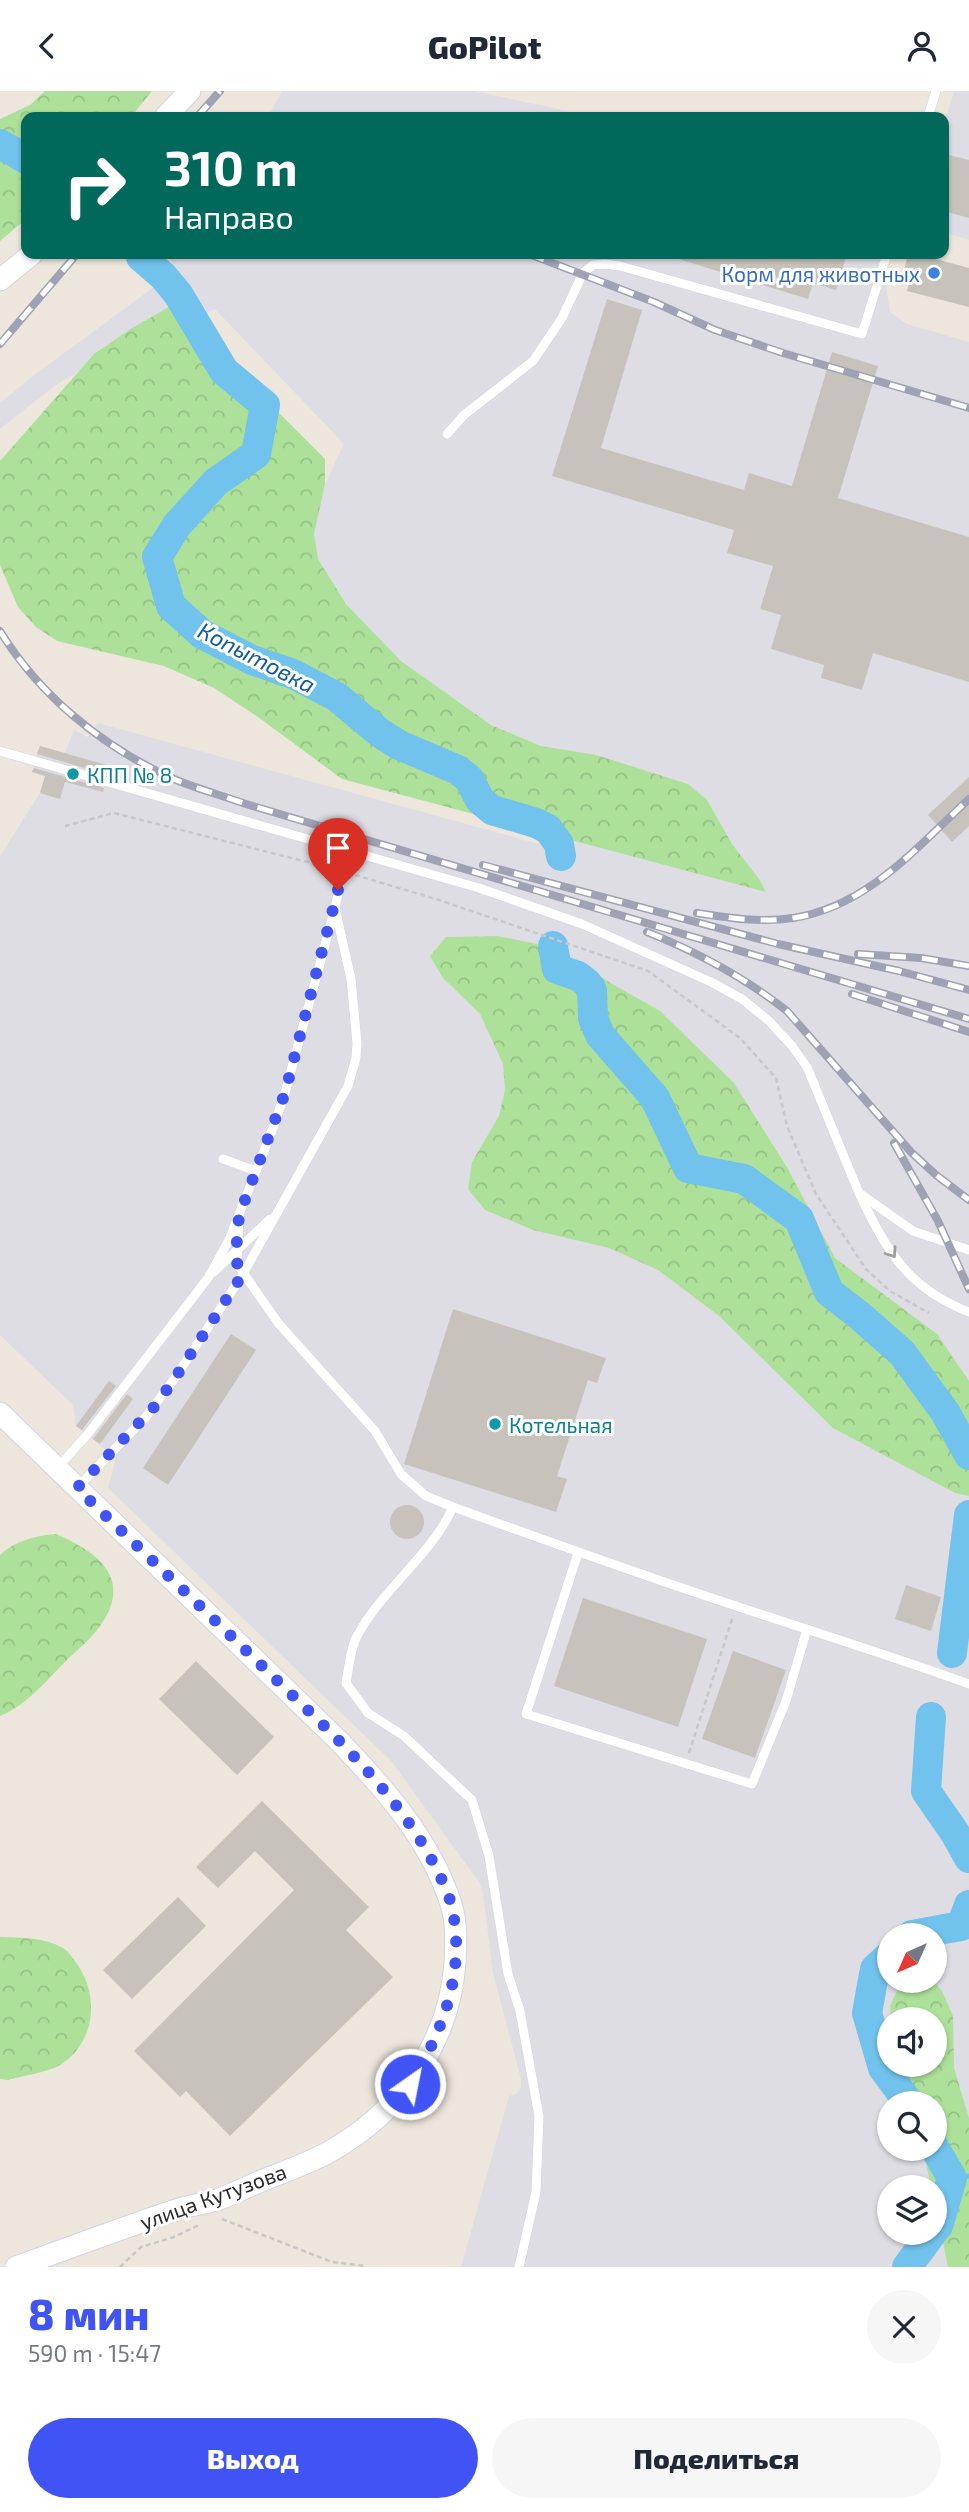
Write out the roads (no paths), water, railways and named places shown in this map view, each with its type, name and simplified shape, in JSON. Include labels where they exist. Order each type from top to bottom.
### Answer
[{"type":"street","points":[[170,112],[190,91]]},
{"type":"street","points":[[0,280],[26,259]]},
{"type":"street","name":"улица Кутузова","points":[[0,1413],[375,1779],[401,1810],[439,1875],[452,1906],[456,1939],[450,1997],[432,2048],[410,2084],[373,2121],[327,2153],[216,2208],[179,2208],[16,2267]]},
{"type":"lane","points":[[930,112],[936,91]]},
{"type":"lane","points":[[447,434],[464,415],[533,361],[562,318],[583,273],[593,265],[620,266],[862,334],[885,259]]},
{"type":"lane","points":[[0,751],[479,888],[582,924],[742,999],[769,1021],[807,1067],[859,1193],[888,1249],[904,1271],[937,1298],[969,1312]]},
{"type":"lane","points":[[57,1468],[87,1435],[208,1278],[229,1240],[285,1093],[335,908],[347,852]]},
{"type":"lane","points":[[77,1488],[156,1405],[175,1378],[243,1274],[351,1079],[357,1043],[351,979],[335,908]]},
{"type":"lane","points":[[223,1159],[256,1171]]},
{"type":"lane","points":[[859,1193],[913,1231],[969,1250]]},
{"type":"lane","points":[[208,1278],[278,1212]]},
{"type":"lane","points":[[239,1216],[236,1252],[237,1263],[243,1274],[279,1324],[375,1431],[401,1474],[426,1496],[737,1607],[889,1655],[969,1684]]},
{"type":"lane","points":[[453,1507],[445,1524],[420,1557],[394,1584],[356,1638],[346,1683],[368,1713],[404,1737],[472,1800],[489,1856],[508,1974],[520,2011],[539,2116],[536,2192],[519,2267]]},
{"type":"lane","points":[[579,1552],[526,1714],[752,1784],[786,1701],[807,1629]]},
{"type":"waterway","name":"Копытовка","points":[[0,144],[21,156]]},
{"type":"waterway","name":"Копытовка","points":[[143,259],[178,294],[224,371],[265,405],[256,454],[216,482],[177,525],[157,557],[171,606],[202,634],[252,660],[293,674],[337,697],[380,733],[399,745],[458,770],[469,779],[480,800],[492,810],[548,829],[559,844],[561,856]]},
{"type":"waterway","name":"Копытовка","points":[[553,946],[557,969],[578,976],[592,990],[593,1018],[600,1035],[655,1098],[688,1168],[744,1179],[799,1219],[829,1292],[902,1353],[945,1412],[969,1455]]},
{"type":"waterway","name":"Копытовка","points":[[952,1653],[969,1515]]},
{"type":"waterway","name":"Копытовка","points":[[931,1717],[926,1791],[969,1858]]},
{"type":"waterway","name":"Копытовка","points":[[947,1929],[961,1926],[969,1905]]},
{"type":"waterway","name":"Копытовка","points":[[877,1967],[867,2013],[883,2068],[900,2091]]},
{"type":"waterway","name":"Копытовка","points":[[942,2161],[952,2178],[947,2195]]},
{"type":"waterway","points":[[952,2178],[969,2176]]},
{"type":"waterway","name":"Копытовка","points":[[907,2267],[923,2245]]},
{"type":"railway","points":[[201,112],[220,91]]},
{"type":"railway","points":[[0,344],[73,259]]},
{"type":"railway","points":[[542,259],[654,302],[715,330],[969,408]]},
{"type":"railway","points":[[0,631],[34,677],[74,716],[120,750],[178,781],[246,804],[969,1019]]},
{"type":"railway","points":[[697,913],[769,920],[820,912],[844,902],[910,855],[969,799]]},
{"type":"railway","points":[[483,865],[778,944],[969,990]]},
{"type":"railway","points":[[647,932],[720,966],[787,1011],[911,1152],[969,1200]]},
{"type":"railway","points":[[858,954],[921,958],[969,966]]},
{"type":"railway","points":[[852,994],[969,1032]]},
{"type":"railway","points":[[894,1143],[938,1221],[969,1289]]},
{"type":"place","name":"Корм для животных","points":[[934,273]]},
{"type":"place","name":"КПП № 8","points":[[73,774]]},
{"type":"place","name":"Котельная","points":[[495,1424]]}]
